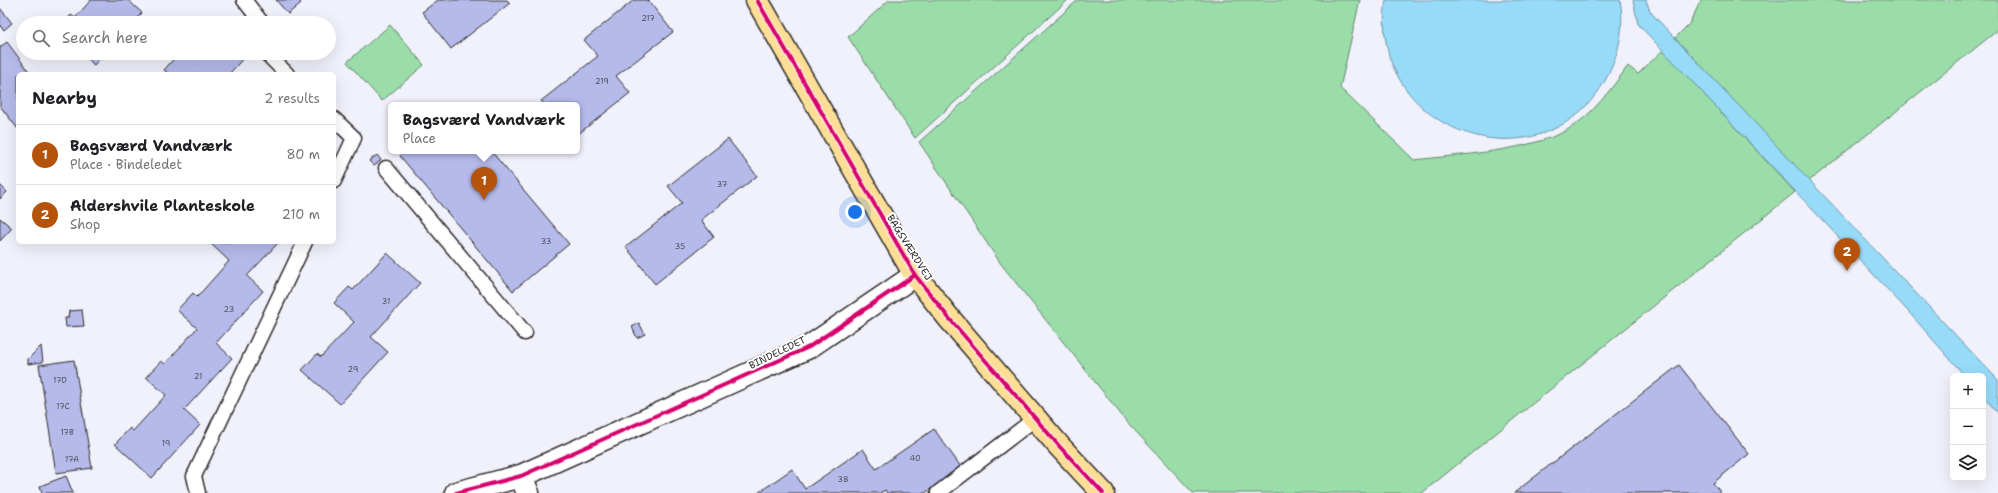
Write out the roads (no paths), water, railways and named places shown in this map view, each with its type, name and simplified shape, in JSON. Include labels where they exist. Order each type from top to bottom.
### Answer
[{"type":"main road","name":"BAGSVÆRDVEJ","points":[[757,0],[915,275],[948,317],[1103,493]]},
{"type":"street","name":"BINDELEDET","points":[[456,493],[524,485],[710,393],[809,347],[915,275]]},
{"type":"lane","points":[[244,0],[257,16]]},
{"type":"lane","points":[[273,60],[286,72]]},
{"type":"lane","points":[[336,121],[354,138],[336,177]]},
{"type":"lane","points":[[386,168],[525,333]]},
{"type":"lane","points":[[198,493],[194,476],[304,244]]},
{"type":"lane","points":[[938,493],[1036,418]]},
{"type":"water","points":[[1386,0],[1620,0],[1622,20],[1620,41],[1611,70],[1606,79],[1577,114],[1542,134],[1503,139],[1464,132],[1430,113],[1403,84],[1387,46]]},
{"type":"water","points":[[1633,0],[1646,0],[1650,11],[1655,17],[1998,380],[1998,413],[1986,399],[1986,373],[1962,373],[1906,309],[1638,24]]},
{"type":"place","name":"Bagsværd Vandværk","points":[[484,200]]},
{"type":"place","name":"Aldershvile Planteskole","points":[[1847,271]]}]
